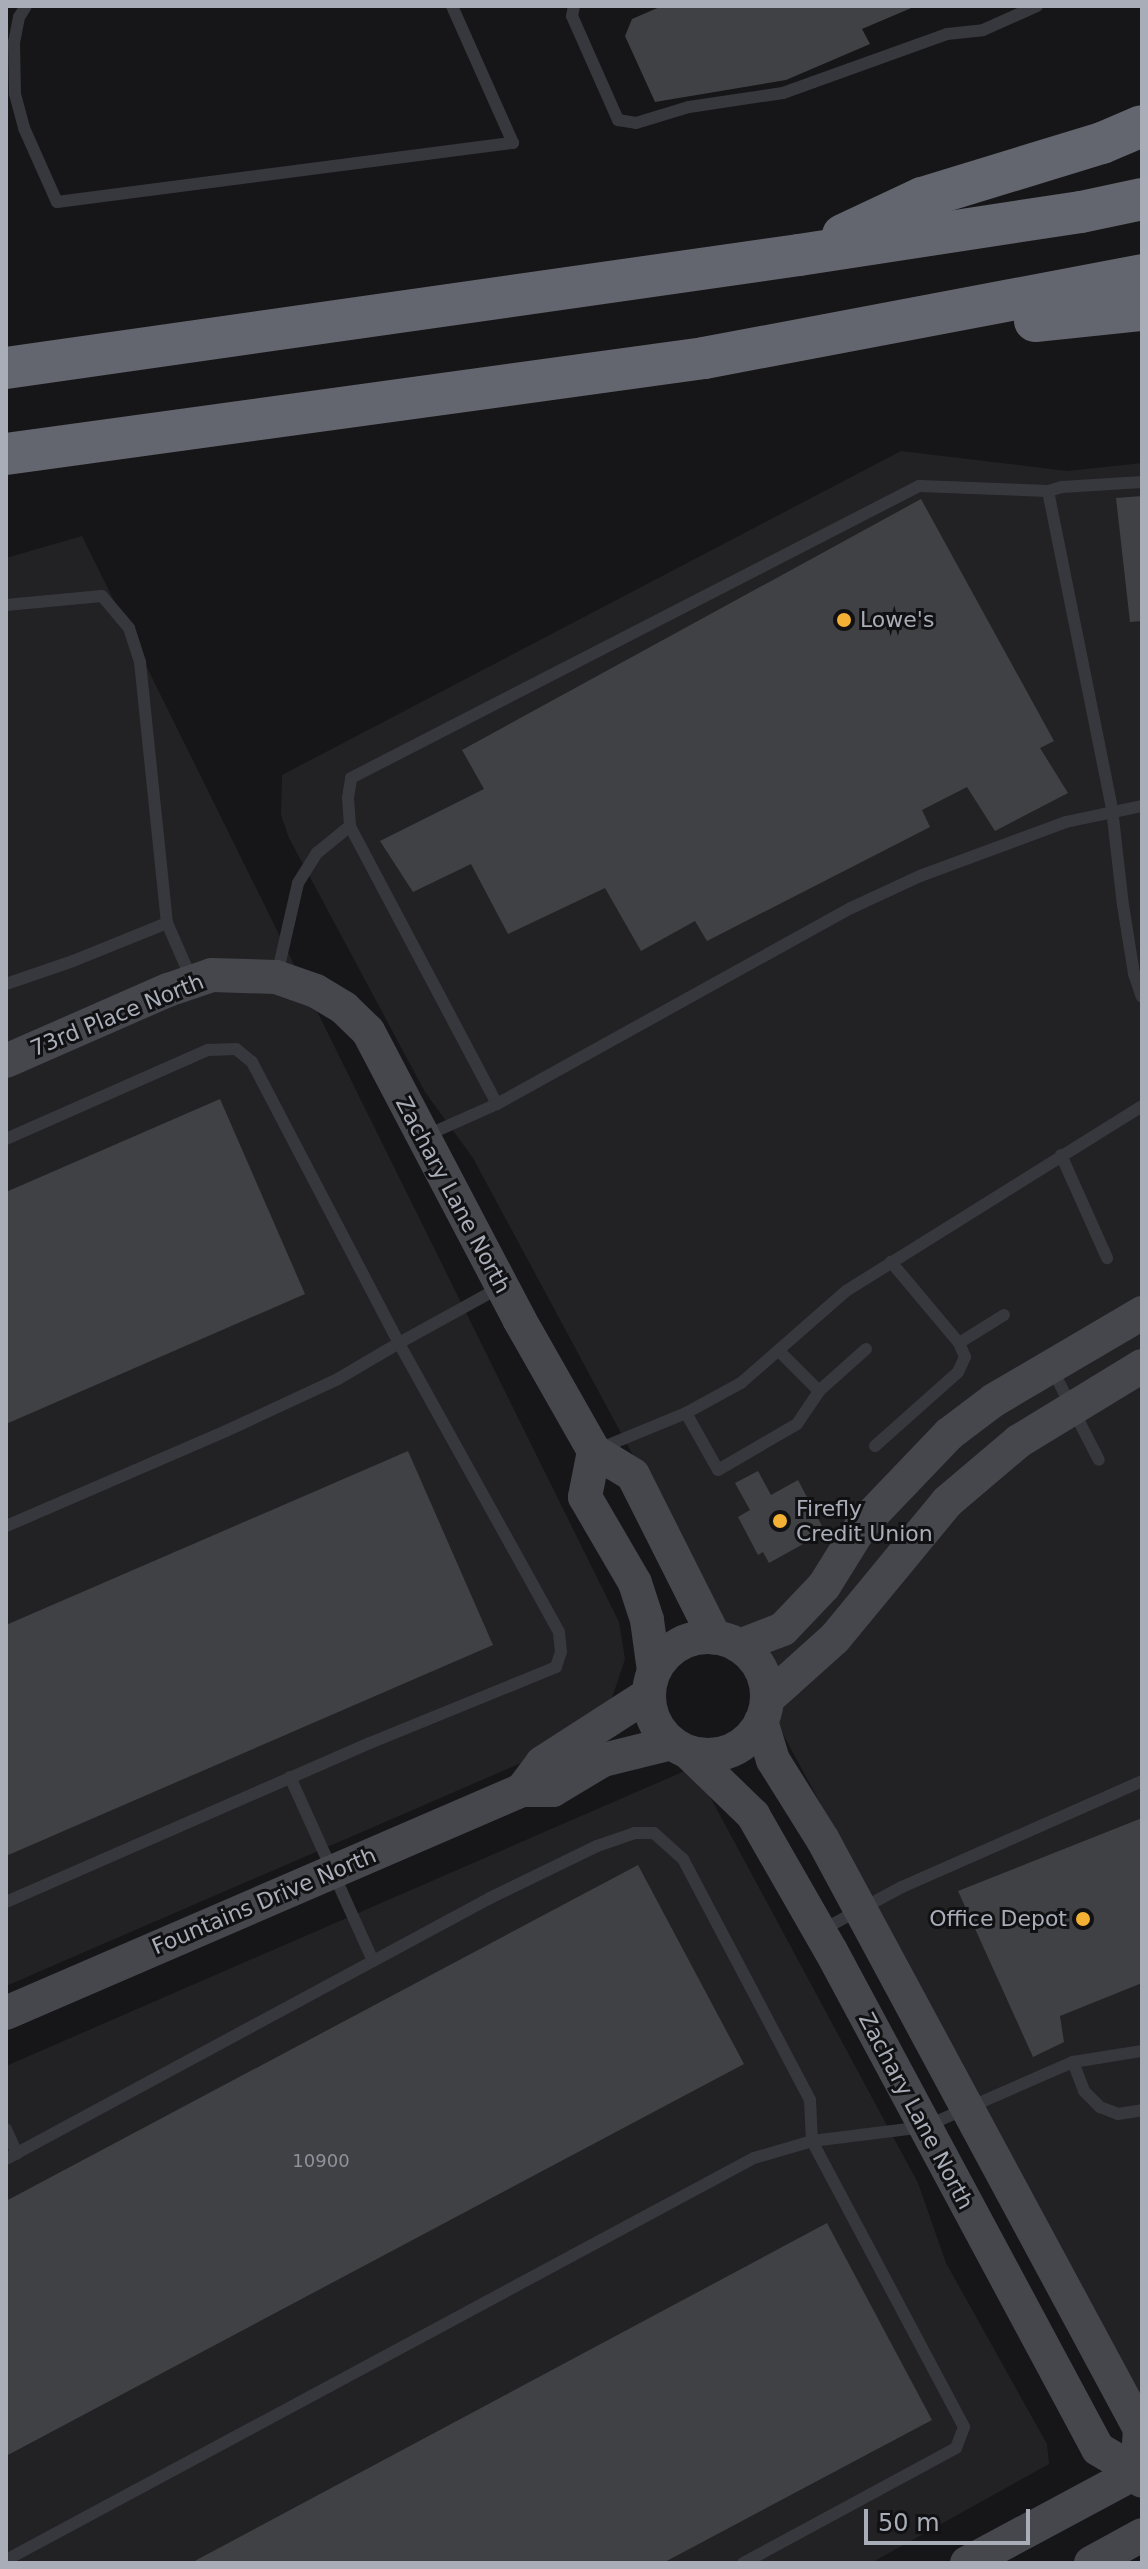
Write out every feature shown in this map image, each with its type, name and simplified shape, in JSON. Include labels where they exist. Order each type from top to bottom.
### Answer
[{"type":"highway","points":[[799,255],[922,198],[1102,143],[1142,126]]},
{"type":"highway","points":[[6,368],[799,255],[1066,214],[1142,199]]},
{"type":"highway","points":[[704,358],[1142,275]]},
{"type":"highway","points":[[6,454],[704,358],[1142,310]]},
{"type":"street","name":"73rd Place North","points":[[6,1061],[212,975],[276,977]]},
{"type":"street","name":"Zachary Lane North","points":[[276,977],[316,991],[344,1008],[368,1031],[501,1287],[594,1451],[633,1475],[727,1642]]},
{"type":"street","points":[[651,1683],[665,1656],[679,1645],[697,1638],[727,1642],[783,1629],[824,1586],[862,1525],[949,1434],[994,1400],[1052,1369],[1142,1313]]},
{"type":"street","points":[[594,1451],[585,1497],[635,1583],[647,1620],[655,1721],[680,1748],[723,1754],[739,1747],[764,1710],[835,1638],[947,1502],[1019,1441],[1142,1366]]},
{"type":"street","points":[[727,1642],[760,1668],[764,1710]]},
{"type":"street","name":"Fountains Drive North","points":[[522,1790],[542,1763],[651,1683]]},
{"type":"street","name":"Zachary Lane North","points":[[764,1710],[773,1760],[823,1840],[1140,2429],[1140,2474]]},
{"type":"street","name":"Zachary Lane North","points":[[680,1748],[753,1815],[820,1931],[1098,2449],[1140,2474]]},
{"type":"street","name":"Fountains Drive North","points":[[6,2013],[522,1790],[553,1790],[603,1760],[680,1748]]},
{"type":"street","points":[[967,2563],[1140,2474]]},
{"type":"street","points":[[1091,2563],[1142,2535]]},
{"type":"lane","points":[[26,6],[19,17],[14,42],[15,94],[24,128],[57,202],[513,143],[452,6]]},
{"type":"lane","points":[[574,6],[572,16],[618,120],[636,123],[689,107],[783,93],[947,34],[983,30],[1037,6]]},
{"type":"lane","points":[[497,1104],[350,826],[348,798],[351,778],[919,486],[1048,491],[1062,487],[1142,482]]},
{"type":"lane","points":[[1048,491],[1112,809],[1134,974],[1142,997]]},
{"type":"lane","points":[[6,605],[102,596],[129,628],[140,662],[167,923],[193,981]]},
{"type":"lane","points":[[422,1137],[497,1104],[864,902],[920,876],[1066,822],[1112,809],[1142,806]]},
{"type":"lane","points":[[276,977],[298,883],[317,853],[350,826]]},
{"type":"lane","points":[[6,984],[167,923]]},
{"type":"lane","points":[[6,1139],[208,1050],[236,1049],[252,1062],[399,1343],[559,1632],[561,1652],[556,1667],[290,1777],[6,1902]]},
{"type":"lane","points":[[594,1451],[686,1413],[741,1383],[846,1291],[1142,1106]]},
{"type":"lane","points":[[1061,1155],[1107,1258]]},
{"type":"lane","points":[[875,1446],[958,1372],[965,1357],[959,1343],[891,1262]]},
{"type":"lane","points":[[6,1526],[338,1379],[501,1287]]},
{"type":"lane","points":[[959,1343],[1004,1315]]},
{"type":"lane","points":[[686,1413],[718,1470],[797,1424],[819,1391],[866,1349]]},
{"type":"lane","points":[[779,1351],[819,1391]]},
{"type":"lane","points":[[1052,1369],[1099,1460]]},
{"type":"lane","points":[[290,1777],[373,1961]]},
{"type":"lane","points":[[820,1931],[913,1882],[1142,1781]]},
{"type":"lane","points":[[6,2129],[11,2157],[373,1961],[597,1846],[634,1833],[654,1833],[683,1859],[810,2100],[812,2141],[964,2427],[956,2448],[743,2563]]},
{"type":"lane","points":[[6,2560],[754,2158],[812,2141],[924,2127],[1073,2062],[1142,2051]]},
{"type":"lane","points":[[1073,2062],[1084,2091],[1100,2107],[1118,2114],[1142,2110]]},
{"type":"shaded area","points":[[901,451],[1067,471],[1142,463],[1142,2401],[473,1158],[425,1092],[289,838],[281,815],[282,775]]},
{"type":"shaded area","points":[[82,536],[619,1622],[625,1659],[607,1713],[542,1754],[6,1986],[6,558]]},
{"type":"shaded area","points":[[694,1767],[918,2183],[946,2263],[1047,2444],[1049,2464],[871,2563],[6,2563],[6,2066]]},
{"type":"building","points":[[662,6],[916,6],[862,29],[870,44],[786,80],[655,102],[625,36],[632,19]]},
{"type":"building","points":[[1142,496],[1142,621],[1130,622],[1116,498]]},
{"type":"building","name":"Lowe's","points":[[921,499],[1054,741],[1040,748],[1068,793],[995,831],[967,787],[922,810],[930,827],[707,941],[695,921],[641,951],[605,888],[508,934],[471,864],[413,892],[380,841],[484,789],[462,750]]},
{"type":"building","points":[[220,1099],[305,1294],[6,1424],[6,1192]]},
{"type":"building","points":[[408,1451],[493,1645],[6,1856],[6,1625]]},
{"type":"building","name":"Firefly Credit Union","points":[[758,1471],[771,1495],[798,1480],[822,1526],[811,1532],[814,1538],[769,1563],[763,1552],[758,1555],[738,1517],[750,1510],[735,1483]]},
{"type":"building","points":[[1142,1818],[1142,1983],[1060,2016],[1064,2042],[1033,2057],[958,1891]]},
{"type":"building","points":[[638,1865],[744,2064],[6,2456],[6,2201]]},
{"type":"building","points":[[827,2223],[932,2420],[663,2563],[191,2563]]},
{"type":"place","name":"Lowe's","points":[[844,620]]},
{"type":"place","name":"Firefly Credit Union","points":[[780,1521]]},
{"type":"place","name":"Office Depot","points":[[1083,1919]]}]
